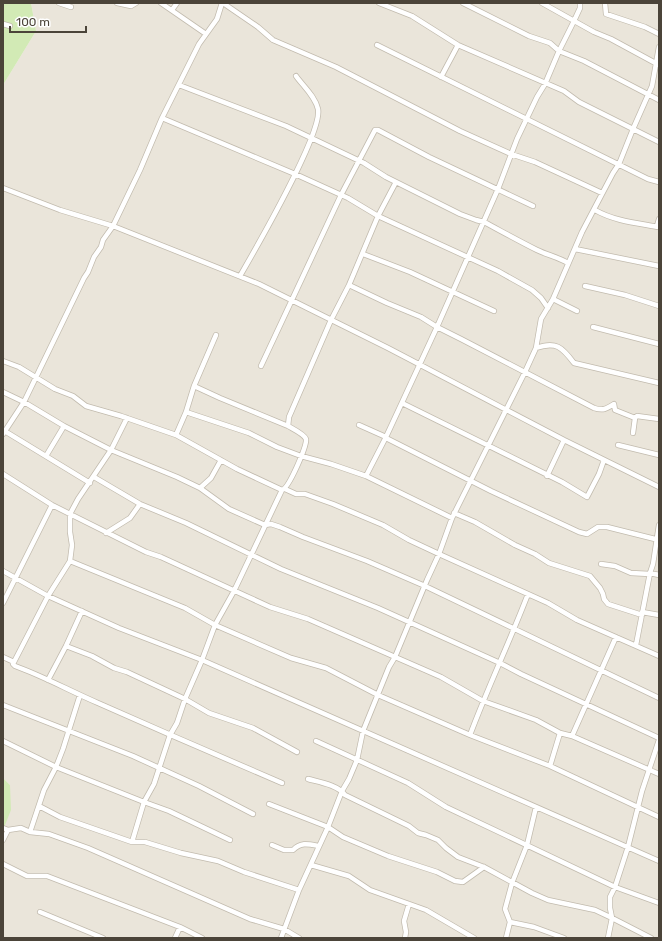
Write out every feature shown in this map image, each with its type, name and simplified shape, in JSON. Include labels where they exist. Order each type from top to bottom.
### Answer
[{"type":"street","points":[[59,3],[71,7]]},
{"type":"street","points":[[117,3],[131,6],[136,3]]},
{"type":"street","points":[[161,3],[206,34]]},
{"type":"street","points":[[172,10],[177,3]]},
{"type":"street","points":[[90,483],[3,431],[24,402],[92,261],[101,247],[103,240],[113,226],[140,170],[162,118],[199,44],[217,19],[223,3],[258,27],[273,40],[336,66],[454,128],[511,154],[535,162],[602,193]]},
{"type":"street","points":[[379,3],[412,16],[458,45],[564,91],[579,102],[659,142]]},
{"type":"street","points":[[463,3],[529,36],[550,43],[559,51],[659,100]]},
{"type":"street","points":[[542,3],[603,37],[611,39],[657,64]]},
{"type":"street","points":[[366,476],[402,403],[418,365],[469,257],[498,189],[517,139],[537,97],[545,84],[580,8],[580,3]]},
{"type":"street","points":[[605,3],[606,14],[645,27],[659,34]]},
{"type":"street","points":[[3,24],[10,26]]},
{"type":"street","points":[[377,45],[648,179],[659,182]]},
{"type":"street","points":[[441,77],[458,45]]},
{"type":"street","points":[[281,938],[299,890],[357,760],[364,731],[378,695],[439,554],[453,515],[525,372],[536,348],[541,319],[553,299],[568,263],[576,249],[582,232],[619,164],[649,95],[657,64],[659,47]]},
{"type":"street","points":[[240,276],[295,174],[312,137],[317,121],[318,110],[312,96],[296,76]]},
{"type":"street","points":[[179,85],[312,137],[359,160],[396,182],[460,214],[484,222],[535,249],[568,263]]},
{"type":"street","points":[[162,118],[353,200],[378,216],[498,271],[532,290],[541,298],[548,308]]},
{"type":"street","points":[[261,366],[341,196],[375,130],[378,130],[428,157],[533,206]]},
{"type":"street","points":[[288,426],[292,407],[331,320],[363,254],[378,216],[396,182]]},
{"type":"street","points":[[3,188],[60,210],[113,226],[240,276],[331,320],[564,440],[659,487]]},
{"type":"street","points":[[595,210],[605,216],[643,225],[658,226],[659,219]]},
{"type":"street","points":[[576,249],[659,266]]},
{"type":"street","points":[[363,254],[410,272],[494,311]]},
{"type":"street","points":[[349,285],[421,317],[436,327],[594,408],[601,410],[614,404],[615,410],[635,418],[637,416],[659,419]]},
{"type":"street","points":[[585,286],[659,306]]},
{"type":"street","points":[[553,299],[577,311]]},
{"type":"street","points":[[593,327],[659,344]]},
{"type":"street","points":[[176,435],[186,412],[194,386],[216,335]]},
{"type":"street","points":[[536,348],[553,344],[570,356],[574,363],[586,367],[593,366],[659,383]]},
{"type":"street","points":[[3,360],[19,367],[55,389],[74,396],[86,406],[176,435],[221,460],[283,490],[296,494],[305,494],[384,525],[409,540],[548,603],[577,620],[659,656]]},
{"type":"street","points":[[132,842],[144,802],[154,784],[170,735],[177,723],[185,699],[215,625],[234,591],[283,490],[288,484],[301,456],[306,440],[305,437],[288,426],[194,386]]},
{"type":"street","points":[[3,392],[111,450],[200,488],[229,509],[265,525],[271,524],[280,527],[303,538],[367,561],[425,586],[659,698]]},
{"type":"street","points":[[402,403],[547,476],[562,482],[587,497],[599,474],[604,460]]},
{"type":"street","points":[[186,412],[249,433],[301,456],[366,476],[453,515],[475,522],[515,546],[535,554],[549,563],[590,576],[600,588],[604,600],[608,604],[642,613],[659,615]]},
{"type":"street","points":[[14,662],[48,596],[70,561],[72,545],[70,514],[78,499],[111,450],[127,418]]},
{"type":"street","points":[[633,433],[635,418]]},
{"type":"street","points":[[360,425],[579,532],[587,534],[598,527],[607,527],[658,539]]},
{"type":"street","points":[[46,456],[64,426]]},
{"type":"street","points":[[547,476],[564,440]]},
{"type":"street","points":[[618,445],[659,455]]},
{"type":"street","points":[[200,488],[211,478],[221,460]]},
{"type":"street","points":[[3,474],[52,505],[106,533],[270,607],[308,619],[440,677],[483,701],[536,720],[560,732],[659,774]]},
{"type":"street","points":[[94,477],[140,504],[186,522],[281,569],[410,622],[659,739],[638,807],[628,847],[609,902],[612,918],[608,938]]},
{"type":"street","points":[[106,533],[130,518],[140,504]]},
{"type":"street","points":[[3,603],[52,505]]},
{"type":"street","points":[[636,645],[658,539],[659,525]]},
{"type":"street","points":[[70,561],[185,608],[215,625],[291,658],[326,668],[378,695],[470,735],[550,766],[659,817]]},
{"type":"street","points":[[601,564],[615,566],[631,573],[659,575]]},
{"type":"street","points":[[3,571],[48,596],[119,628],[202,660],[659,861]]},
{"type":"street","points":[[470,735],[528,594]]},
{"type":"street","points":[[48,680],[82,611]]},
{"type":"street","points":[[572,736],[616,637]]},
{"type":"street","points":[[66,646],[92,656],[114,668],[127,672],[185,699],[210,713],[253,728],[297,752]]},
{"type":"street","points":[[3,657],[14,662],[15,666],[282,783]]},
{"type":"street","points":[[30,832],[44,790],[56,767],[63,749],[80,695]]},
{"type":"street","points":[[3,705],[159,768],[253,814]]},
{"type":"street","points":[[550,766],[560,732]]},
{"type":"street","points":[[3,741],[56,767],[169,811],[230,840]]},
{"type":"street","points":[[316,741],[408,783],[446,807],[615,887],[659,903]]},
{"type":"street","points":[[308,779],[332,786],[342,791],[345,795],[409,826],[418,833],[438,840],[458,857],[484,868],[548,900],[588,908],[612,918],[651,938]]},
{"type":"street","points":[[269,804],[328,827],[343,837],[388,856],[437,872],[455,881],[463,882],[484,868]]},
{"type":"street","points":[[39,806],[60,816],[132,842],[145,842],[181,854],[218,861],[244,872],[299,890]]},
{"type":"street","points":[[506,938],[510,922],[505,909],[512,883],[527,845],[536,807]]},
{"type":"street","points":[[3,840],[5,829],[21,828],[30,832],[49,834],[88,848],[250,919],[284,929],[299,938]]},
{"type":"street","points":[[272,845],[284,850],[293,850],[298,845],[306,844],[319,846]]},
{"type":"street","points":[[3,864],[27,876],[48,876],[180,927],[202,938]]},
{"type":"street","points":[[311,865],[349,876],[370,890],[426,910],[474,938]]},
{"type":"street","points":[[405,938],[406,932],[404,921],[408,904]]},
{"type":"street","points":[[40,912],[103,938]]},
{"type":"street","points":[[510,922],[534,927],[564,938]]},
{"type":"street","points":[[175,938],[180,927]]},
{"type":"shaded area","points":[[31,3],[659,3],[659,938],[3,938],[3,830],[10,785],[3,778],[3,85],[36,31]]},
{"type":"green space","points":[[3,3],[31,3],[36,31],[3,85]]},
{"type":"green space","points":[[3,778],[10,785],[11,810],[3,830]]}]
